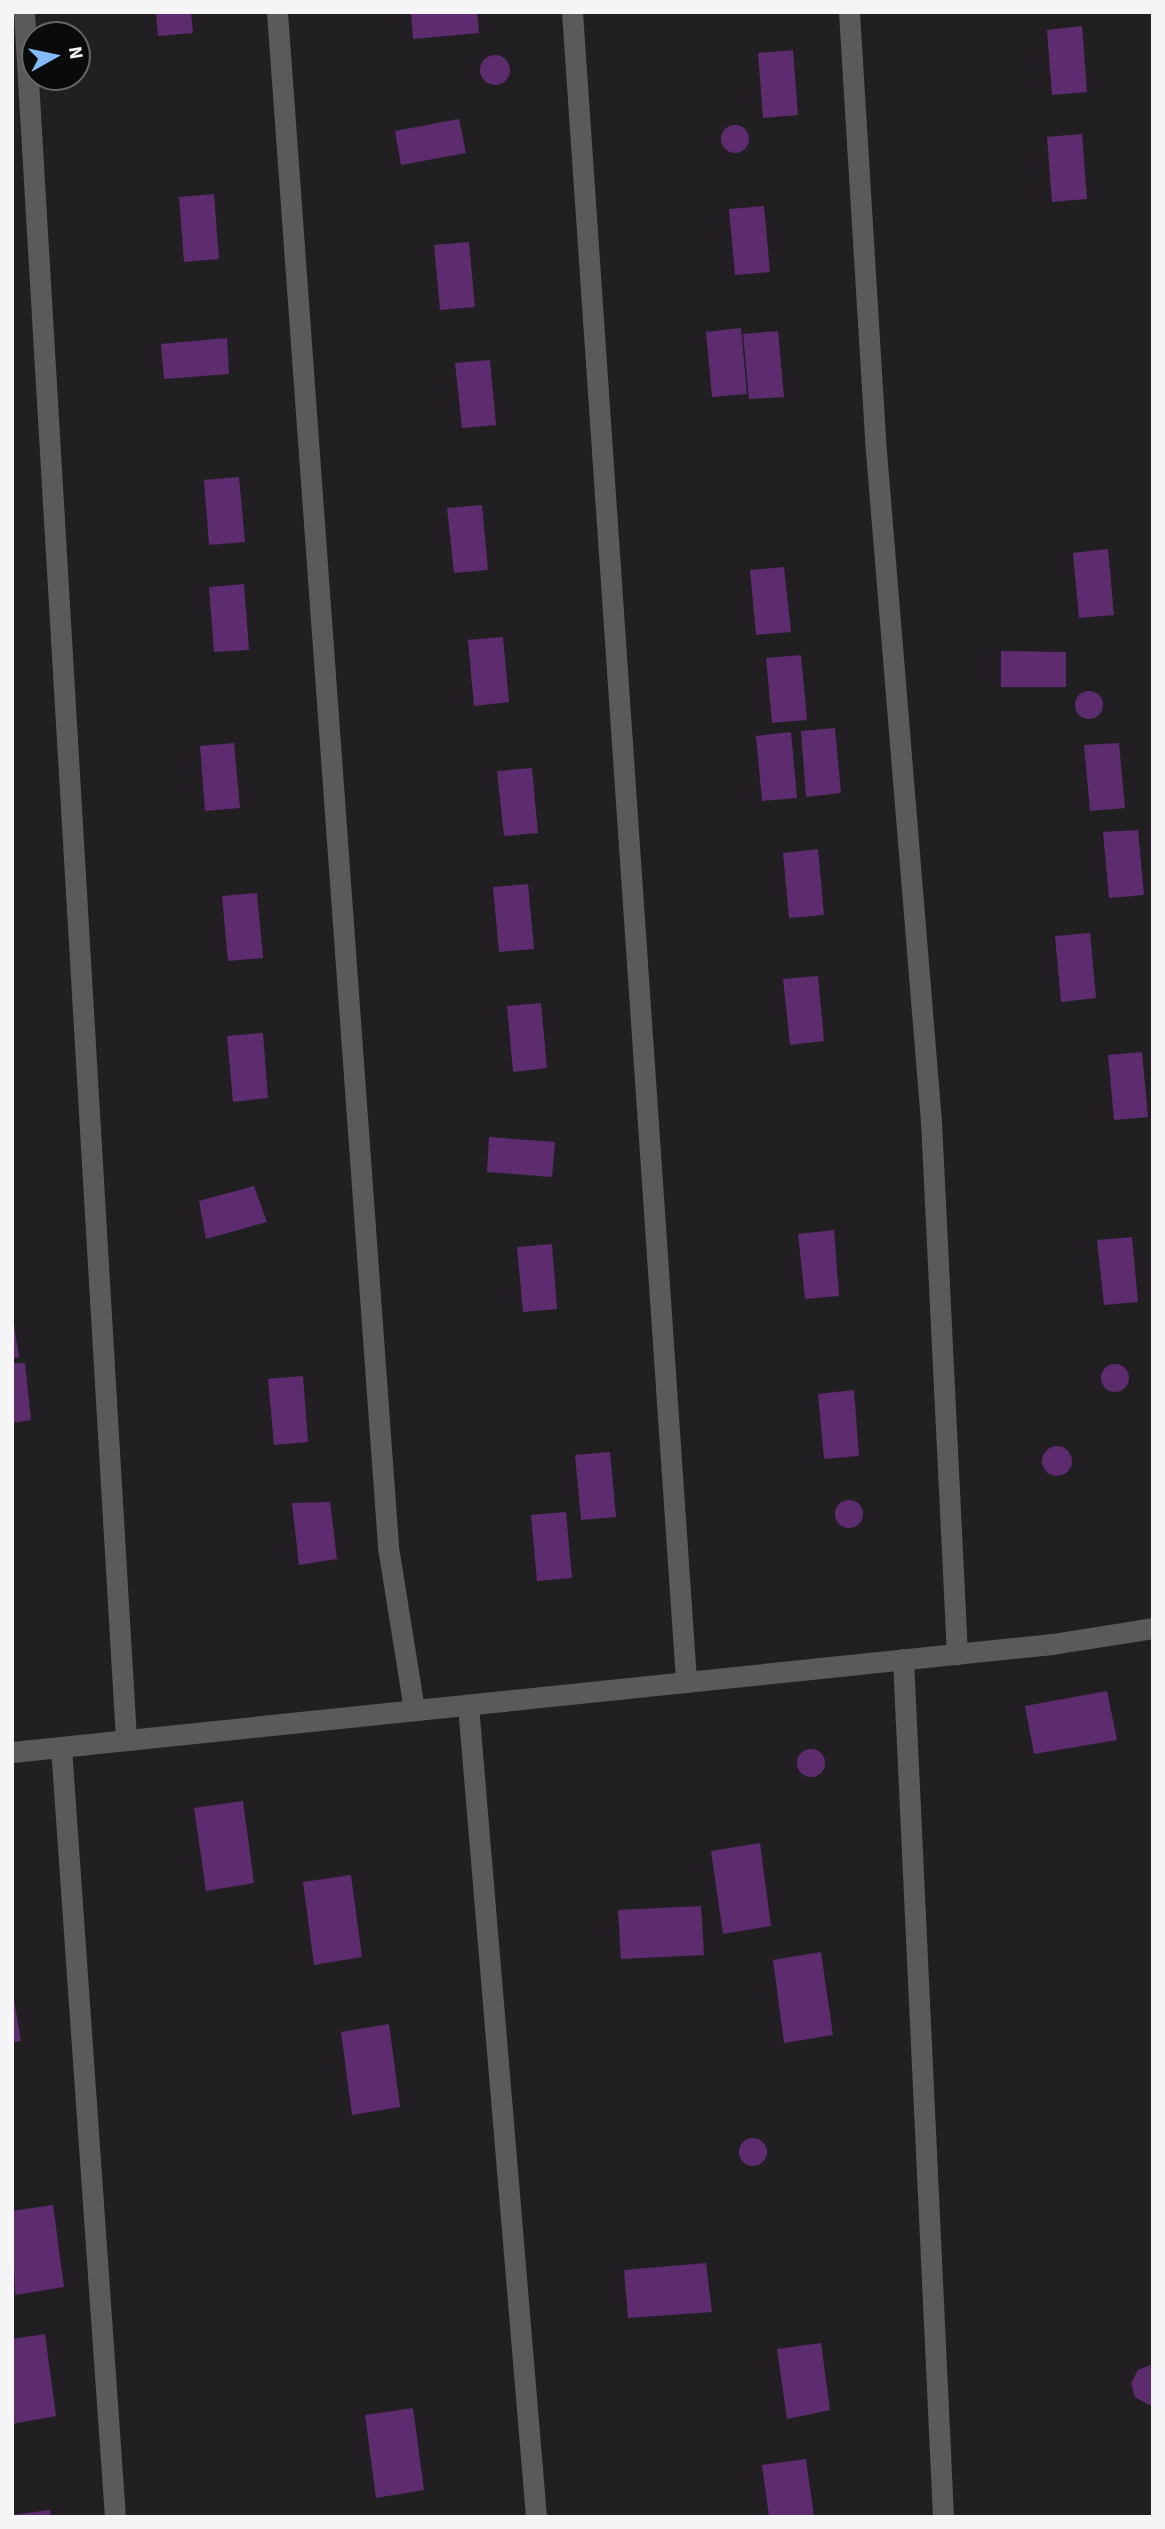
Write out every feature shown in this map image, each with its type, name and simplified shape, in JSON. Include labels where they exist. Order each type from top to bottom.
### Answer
[{"type":"street","points":[[24,12],[126,1740]]},
{"type":"street","points":[[277,12],[388,1547],[414,1710]]},
{"type":"street","points":[[572,12],[686,1682]]},
{"type":"street","points":[[849,12],[875,439],[931,1121],[957,1654]]},
{"type":"street","points":[[12,1752],[957,1654],[1153,1628]]},
{"type":"street","points":[[903,1659],[943,2517]]},
{"type":"street","points":[[468,1705],[536,2517]]},
{"type":"street","points":[[61,1747],[115,2517]]},
{"type":"building","points":[[156,12],[191,12],[193,33],[158,36]]},
{"type":"building","points":[[411,12],[477,12],[479,33],[413,39]]},
{"type":"building","points":[[1082,26],[1087,92],[1052,95],[1047,30]]},
{"type":"building","points":[[793,50],[798,115],[763,118],[758,53]]},
{"type":"building","points":[[495,55],[505,60],[510,70],[505,80],[495,85],[485,80],[480,70],[485,60]]},
{"type":"building","points":[[459,119],[466,153],[401,165],[395,131]]},
{"type":"building","points":[[735,125],[745,129],[749,139],[745,149],[735,153],[725,149],[721,139],[725,129]]},
{"type":"building","points":[[1082,134],[1087,199],[1052,202],[1047,137]]},
{"type":"building","points":[[214,194],[219,259],[184,262],[179,197]]},
{"type":"building","points":[[764,206],[770,272],[735,275],[729,209]]},
{"type":"building","points":[[469,242],[475,307],[440,310],[434,245]]},
{"type":"building","points":[[741,328],[747,394],[712,397],[706,332]]},
{"type":"building","points":[[778,331],[784,397],[749,399],[743,334]]},
{"type":"building","points":[[227,338],[229,374],[164,379],[161,344]]},
{"type":"building","points":[[490,360],[496,425],[462,428],[455,363]]},
{"type":"building","points":[[239,477],[245,542],[209,545],[204,480]]},
{"type":"building","points":[[482,505],[488,570],[454,573],[447,508]]},
{"type":"building","points":[[1108,549],[1114,615],[1079,618],[1073,553]]},
{"type":"building","points":[[784,567],[791,632],[756,635],[750,570]]},
{"type":"building","points":[[244,584],[249,650],[214,652],[209,587]]},
{"type":"building","points":[[503,637],[509,702],[474,706],[468,640]]},
{"type":"building","points":[[1001,651],[1066,652],[1066,687],[1001,687]]},
{"type":"building","points":[[801,655],[807,720],[772,723],[766,658]]},
{"type":"building","points":[[1089,691],[1099,695],[1103,705],[1099,715],[1089,719],[1079,715],[1075,705],[1079,695]]},
{"type":"building","points":[[835,728],[841,793],[806,797],[801,731]]},
{"type":"building","points":[[791,732],[797,798],[762,801],[756,736]]},
{"type":"building","points":[[234,743],[240,808],[205,811],[200,746]]},
{"type":"building","points":[[1119,743],[1125,808],[1090,811],[1084,745]]},
{"type":"building","points":[[532,768],[538,833],[504,836],[497,771]]},
{"type":"building","points":[[1138,830],[1144,895],[1109,898],[1103,832]]},
{"type":"building","points":[[818,849],[824,915],[789,918],[783,853]]},
{"type":"building","points":[[528,884],[534,949],[499,952],[493,887]]},
{"type":"building","points":[[257,893],[263,958],[228,961],[222,896]]},
{"type":"building","points":[[1090,933],[1096,998],[1061,1002],[1055,936]]},
{"type":"building","points":[[818,976],[824,1041],[790,1045],[783,979]]},
{"type":"building","points":[[541,1003],[547,1068],[513,1072],[507,1006]]},
{"type":"building","points":[[263,1033],[268,1098],[233,1102],[227,1036]]},
{"type":"building","points":[[1142,1052],[1148,1117],[1114,1120],[1108,1055]]},
{"type":"building","points":[[489,1137],[555,1142],[552,1177],[487,1172]]},
{"type":"building","points":[[254,1186],[267,1222],[206,1239],[199,1201]]},
{"type":"building","points":[[834,1230],[839,1296],[805,1299],[798,1234]]},
{"type":"building","points":[[1132,1237],[1138,1302],[1104,1305],[1097,1240]]},
{"type":"building","points":[[552,1244],[557,1309],[523,1312],[517,1247]]},
{"type":"building","points":[[12,1312],[19,1357],[12,1359]]},
{"type":"building","points":[[12,1363],[25,1363],[31,1420],[12,1423]]},
{"type":"building","points":[[1115,1364],[1125,1368],[1129,1378],[1125,1388],[1115,1392],[1105,1388],[1101,1378],[1105,1368]]},
{"type":"building","points":[[303,1376],[308,1442],[274,1445],[268,1379]]},
{"type":"building","points":[[854,1390],[859,1456],[824,1459],[818,1394]]},
{"type":"building","points":[[1057,1446],[1067,1451],[1072,1461],[1067,1471],[1057,1476],[1047,1471],[1042,1461],[1047,1451]]},
{"type":"building","points":[[610,1452],[616,1517],[581,1520],[575,1455]]},
{"type":"building","points":[[849,1500],[859,1504],[863,1514],[859,1524],[849,1528],[839,1524],[835,1514],[839,1504]]},
{"type":"building","points":[[330,1502],[337,1559],[299,1565],[292,1503]]},
{"type":"building","points":[[566,1512],[572,1578],[537,1581],[531,1515]]},
{"type":"building","points":[[1107,1691],[1117,1740],[1034,1754],[1025,1706]]},
{"type":"building","points":[[811,1749],[821,1753],[825,1763],[821,1773],[811,1777],[801,1773],[797,1763],[801,1753]]},
{"type":"building","points":[[243,1801],[254,1883],[206,1891],[194,1808]]},
{"type":"building","points":[[760,1843],[771,1926],[723,1934],[711,1851]]},
{"type":"building","points":[[351,1875],[362,1957],[314,1965],[303,1882]]},
{"type":"building","points":[[701,1906],[704,1955],[621,1959],[618,1910]]},
{"type":"building","points":[[821,1952],[833,2035],[784,2043],[773,1960]]},
{"type":"building","points":[[12,1988],[21,2041],[12,2042]]},
{"type":"building","points":[[389,2024],[400,2107],[352,2115],[341,2032]]},
{"type":"building","points":[[753,2138],[763,2142],[767,2152],[763,2162],[753,2166],[743,2162],[739,2152],[743,2142]]},
{"type":"building","points":[[53,2205],[64,2287],[15,2295],[12,2211]]},
{"type":"building","points":[[706,2263],[712,2312],[628,2318],[624,2270]]},
{"type":"building","points":[[45,2334],[56,2416],[12,2424],[12,2339]]},
{"type":"building","points":[[821,2343],[830,2410],[787,2419],[777,2349]]},
{"type":"building","points":[[1153,2364],[1153,2407],[1135,2397],[1131,2383],[1138,2370]]},
{"type":"building","points":[[413,2408],[424,2490],[376,2498],[365,2415]]},
{"type":"building","points":[[806,2459],[814,2517],[769,2517],[762,2465]]},
{"type":"building","points":[[50,2510],[51,2517],[12,2517],[12,2515]]}]
